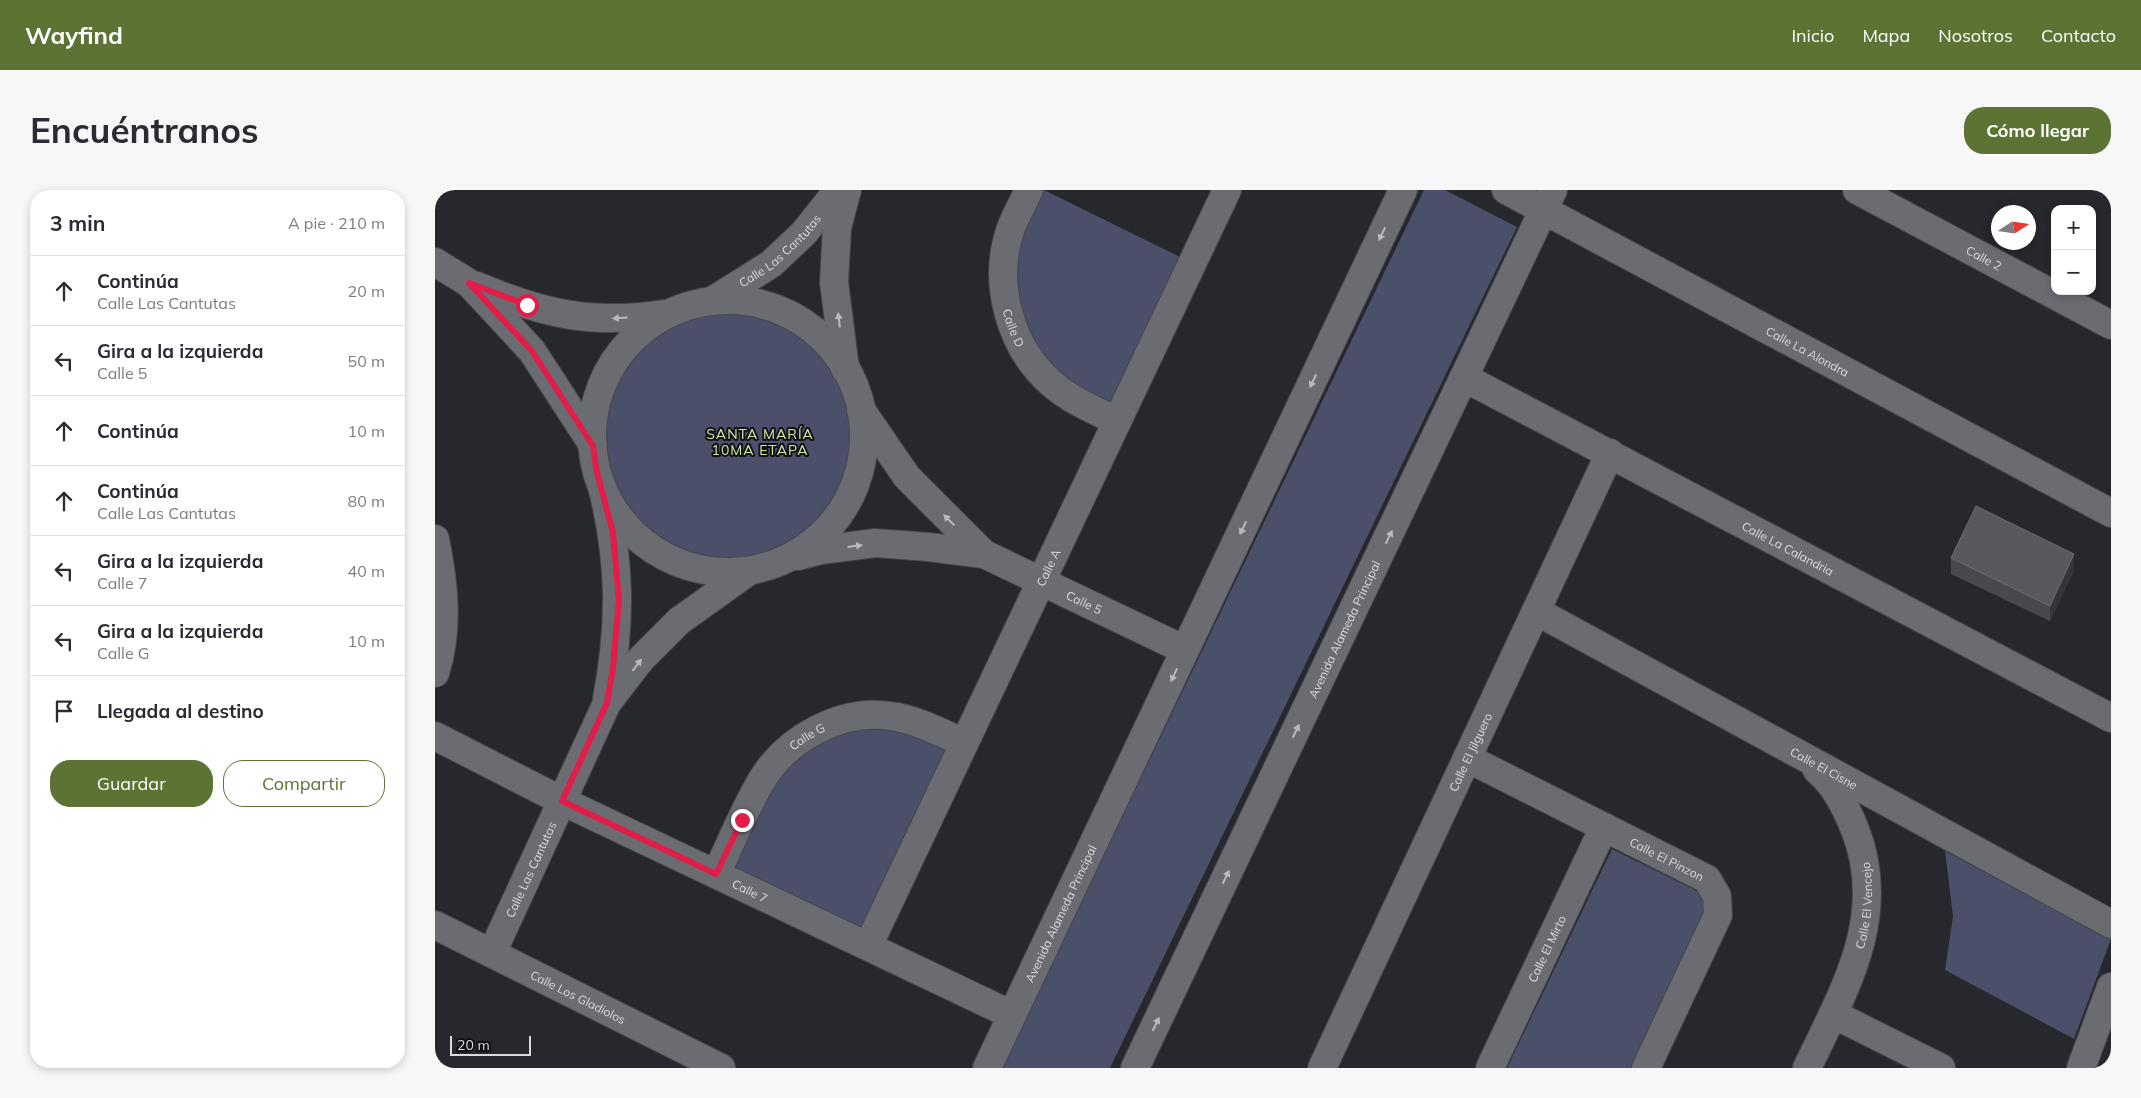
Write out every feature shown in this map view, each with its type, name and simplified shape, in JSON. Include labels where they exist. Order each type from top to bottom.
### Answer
[{"type":"street","name":"Calle Las Cantutas","points":[[712,301],[771,264],[804,234],[838,190]]},
{"type":"street","points":[[845,369],[834,282],[837,228],[847,190]]},
{"type":"street","name":"Calle D","points":[[1029,190],[1011,229],[1006,252],[1005,291],[1011,321],[1021,344],[1034,364],[1050,383],[1070,398],[1117,421]]},
{"type":"street","name":"Calle A","points":[[868,946],[1227,190]]},
{"type":"street","name":"Avenida Alameda Principal","points":[[987,1068],[1403,190]]},
{"type":"street","name":"Calle La Alondra","points":[[1506,190],[1549,200],[2111,513]]},
{"type":"street","name":"Calle 2","points":[[1857,190],[2111,325]]},
{"type":"street","name":"Avenida Alameda Principal","points":[[1135,1068],[1549,200]]},
{"type":"street","points":[[435,262],[469,283],[513,301],[556,314],[601,319],[669,314]]},
{"type":"street","points":[[469,283],[532,351],[593,446]]},
{"type":"street","points":[[734,300],[757,303],[792,317],[817,333],[845,369],[855,389],[861,410],[862,454],[858,475],[850,496],[825,531],[809,546],[770,566],[749,571],[726,572],[704,570],[662,555],[643,543],[627,528],[603,490],[596,468],[593,446],[596,407],[605,378],[631,340],[648,325],[669,314],[690,305],[712,301],[734,300]]},
{"type":"street","name":"Calle La Calandria","points":[[1465,378],[2111,718]]},
{"type":"street","name":"Calle 5","points":[[861,410],[907,477],[984,554]]},
{"type":"street","name":"Calle El Jilguero","points":[[1326,1059],[1610,453]]},
{"type":"street","name":"Calle Las Cantutas","points":[[603,490],[613,533],[619,600],[613,668],[607,703]]},
{"type":"street","points":[[435,539],[443,579],[444,620],[435,674]]},
{"type":"street","name":"Calle 5","points":[[790,557],[821,550],[875,543],[929,546],[984,554],[1185,650]]},
{"type":"street","name":"Calle Las Cantutas","points":[[492,953],[607,703],[641,660],[679,621],[749,571]]},
{"type":"street","name":"Calle El Cisne","points":[[1536,611],[2111,924]]},
{"type":"street","name":"Calle G","points":[[716,874],[759,784],[772,765],[788,748],[807,735],[827,725],[849,718],[895,717],[917,722],[964,743]]},
{"type":"street","name":"Calle 7","points":[[435,736],[562,801],[1013,1015]]},
{"type":"street","name":"Calle El Vencejo","points":[[1799,754],[1829,780],[1847,810],[1859,840],[1867,875],[1867,915],[1859,953],[1807,1068]]},
{"type":"street","name":"Calle El Pinzon","points":[[1467,758],[1707,879],[1717,896],[1718,915],[1646,1068]]},
{"type":"street","name":"Calle El Mirto","points":[[1489,1068],[1604,827]]},
{"type":"street","name":"Calle Los Gladiolos","points":[[435,925],[721,1068]]},
{"type":"street","points":[[2081,1068],[2111,987]]},
{"type":"street","points":[[1833,1014],[1941,1068]]},
{"type":"shaded area","points":[[1044,190],[1180,257],[1108,407],[1071,388],[1047,362],[1023,325],[1015,280],[1020,238]]},
{"type":"shaded area","points":[[1424,190],[1445,190],[1517,227],[1110,1068],[1001,1068]]},
{"type":"shaded area","points":[[727,313],[763,318],[774,322],[795,334],[814,349],[829,368],[841,389],[845,400],[850,436],[845,472],[841,483],[829,504],[814,523],[795,538],[774,550],[763,554],[727,559],[691,554],[680,550],[659,538],[640,523],[625,504],[613,483],[609,472],[604,436],[609,400],[613,389],[625,368],[640,349],[659,334],[680,322],[691,318]]},
{"type":"shaded area","points":[[883,728],[920,735],[948,751],[861,930],[734,869],[768,793],[789,761],[846,730]]},
{"type":"shaded area","points":[[1612,849],[1697,891],[1706,906],[1631,1068],[1507,1068]]},
{"type":"shaded area","points":[[1945,851],[2111,939],[2074,1039],[1945,970],[1953,916]]},
{"type":"building","points":[[1976,506],[2074,554],[2050,606],[1951,558]]},
{"type":"district","name":"SANTA MARÍA 10MA ETAPA","points":[[760,442]]},
{"type":"route","points":[[527,305],[469,283],[532,351],[593,446],[596,468],[613,533],[619,600],[613,668],[607,703],[562,801],[716,874],[742,820]]}]
